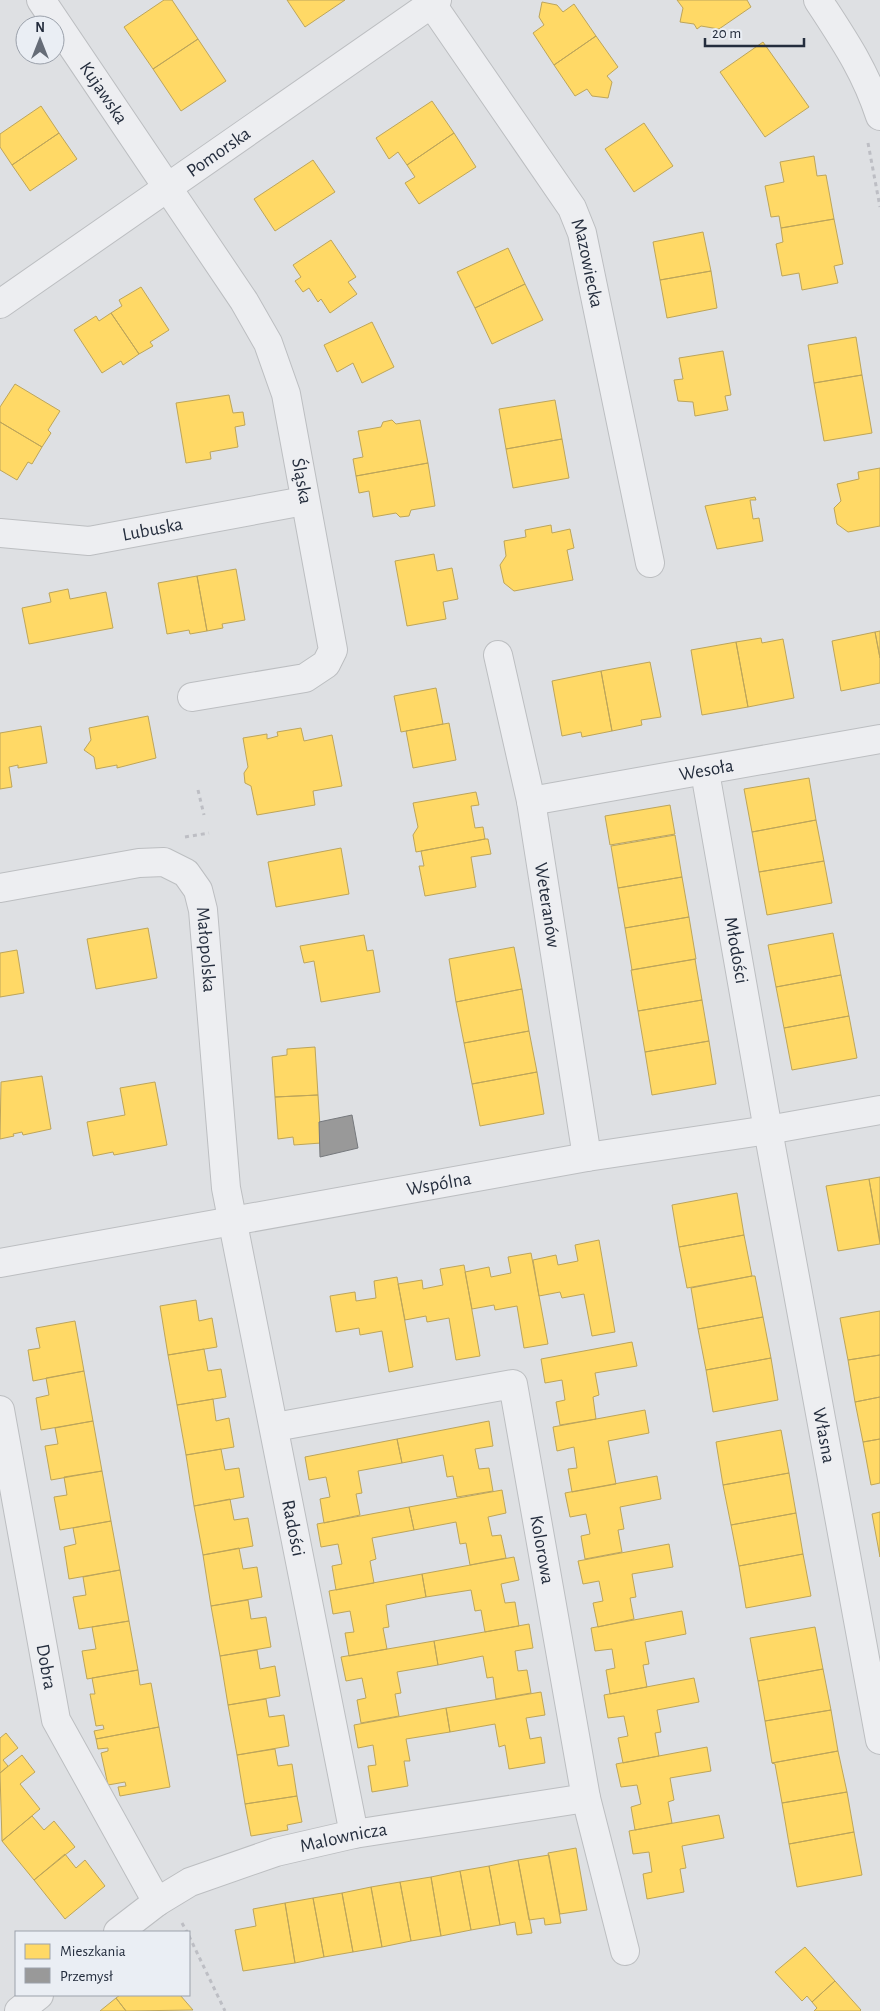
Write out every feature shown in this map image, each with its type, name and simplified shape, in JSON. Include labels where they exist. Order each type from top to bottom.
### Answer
[{"type":"street","name":"Kujawska","points":[[41,0],[168,187]]},
{"type":"street","points":[[818,0],[858,61],[870,86],[880,116]]},
{"type":"street","name":"Pomorska","points":[[0,304],[432,1]]},
{"type":"street","name":"Mazowiecka","points":[[432,1],[572,208],[582,233],[650,563]]},
{"type":"street","name":"Śląska","points":[[168,187],[244,301],[268,343],[286,394],[304,501],[333,650],[326,664],[305,678],[192,697]]},
{"type":"street","name":"Lubuska","points":[[0,533],[89,541],[304,501]]},
{"type":"street","name":"Weteranów","points":[[498,655],[531,801],[587,1157]]},
{"type":"street","name":"Wesoła","points":[[531,801],[705,772],[880,739]]},
{"type":"street","name":"Młodości","points":[[705,772],[768,1130]]},
{"type":"street","name":"Małopolska","points":[[0,888],[140,863],[164,862],[186,873],[198,890],[203,910],[226,1188],[232,1220]]},
{"type":"street","name":"Wspólna","points":[[0,1263],[587,1157],[768,1130],[880,1110]]},
{"type":"street","name":"Własna","points":[[768,1130],[880,1740]]},
{"type":"street","name":"Radości","points":[[232,1220],[275,1427],[354,1834]]},
{"type":"street","name":"Kolorowa","points":[[275,1427],[513,1384],[586,1798],[625,1951]]},
{"type":"street","name":"Dobra","points":[[0,1410],[56,1720],[156,1902]]},
{"type":"street","name":"Malownicza","points":[[119,1931],[156,1902],[198,1879],[276,1852],[354,1834],[586,1798]]},
{"type":"street","points":[[19,2011],[38,1996]]},
{"type":"path","points":[[198,790],[204,815]]},
{"type":"path","points":[[190,1938],[225,2011]]},
{"type":"building: Mieszkania","points":[[164,0],[172,0],[198,39],[153,69],[124,27]]},
{"type":"building: Mieszkania","points":[[287,0],[345,0],[305,27]]},
{"type":"building: Mieszkania","points":[[677,0],[747,0],[751,7],[719,29],[701,26],[697,29],[694,24],[680,22],[683,8]]},
{"type":"building: Mieszkania","points":[[542,2],[557,5],[563,12],[574,4],[596,36],[554,65],[533,33],[544,25],[539,17]]},
{"type":"building: Mieszkania","points":[[596,36],[618,67],[607,76],[612,82],[608,98],[592,96],[587,89],[575,96],[554,65]]},
{"type":"building: Mieszkania","points":[[198,39],[226,81],[181,111],[153,69]]},
{"type":"building: Mieszkania","points":[[763,42],[809,107],[765,137],[720,72]]},
{"type":"building: Mieszkania","points":[[432,101],[454,133],[407,165],[398,152],[389,159],[376,138]]},
{"type":"building: Mieszkania","points":[[41,106],[59,133],[12,165],[0,147],[0,134]]},
{"type":"building: Mieszkania","points":[[644,123],[673,166],[634,192],[605,149]]},
{"type":"building: Mieszkania","points":[[59,133],[77,159],[30,191],[12,165]]},
{"type":"building: Mieszkania","points":[[454,133],[476,167],[419,204],[405,183],[415,177],[407,165]]},
{"type":"building: Mieszkania","points":[[814,156],[817,176],[826,175],[834,219],[781,228],[779,216],[771,217],[765,186],[784,182],[780,162]]},
{"type":"building: Mieszkania","points":[[313,160],[335,192],[275,231],[254,199]]},
{"type":"building: Mieszkania","points":[[834,219],[843,264],[834,266],[838,283],[802,290],[799,273],[782,276],[776,244],[783,242],[781,228]]},
{"type":"building: Mieszkania","points":[[703,232],[711,271],[660,280],[653,242]]},
{"type":"building: Mieszkania","points":[[331,240],[356,277],[348,282],[357,294],[330,313],[321,299],[318,302],[309,288],[303,292],[295,281],[301,277],[293,265]]},
{"type":"building: Mieszkania","points":[[508,248],[525,284],[475,308],[457,272]]},
{"type":"building: Mieszkania","points":[[711,271],[717,308],[667,318],[660,280]]},
{"type":"building: Mieszkania","points":[[525,284],[543,320],[492,344],[475,308]]},
{"type":"building: Mieszkania","points":[[141,287],[169,330],[150,342],[153,346],[139,354],[111,313],[122,306],[119,300]]},
{"type":"building: Mieszkania","points":[[111,313],[139,354],[123,365],[121,361],[102,373],[74,330],[96,316],[99,321]]},
{"type":"building: Mieszkania","points":[[372,322],[394,367],[362,383],[353,363],[337,372],[324,345]]},
{"type":"building: Mieszkania","points":[[856,337],[862,375],[814,383],[808,345]]},
{"type":"building: Mieszkania","points":[[723,351],[731,395],[725,396],[728,410],[695,416],[693,402],[678,401],[674,380],[683,379],[679,358]]},
{"type":"building: Mieszkania","points":[[862,375],[872,433],[824,441],[814,383]]},
{"type":"building: Mieszkania","points":[[15,384],[60,411],[48,430],[51,433],[42,447],[0,422],[0,407]]},
{"type":"building: Mieszkania","points":[[229,395],[233,413],[243,412],[245,425],[235,427],[238,447],[210,452],[211,459],[186,463],[176,403]]},
{"type":"building: Mieszkania","points":[[555,400],[562,439],[506,449],[499,409]]},
{"type":"building: Mieszkania","points":[[392,420],[396,424],[420,420],[428,463],[356,476],[353,459],[363,457],[358,431],[381,427],[383,422]]},
{"type":"building: Mieszkania","points":[[0,422],[42,447],[32,464],[28,462],[17,480],[0,470]]},
{"type":"building: Mieszkania","points":[[562,439],[569,478],[513,488],[506,449]]},
{"type":"building: Mieszkania","points":[[428,463],[435,506],[411,510],[409,516],[400,517],[396,513],[373,517],[369,491],[359,493],[356,476]]},
{"type":"building: Mieszkania","points":[[880,468],[880,526],[848,532],[837,524],[834,508],[841,501],[837,484],[859,479],[858,472]]},
{"type":"building: Mieszkania","points":[[755,497],[756,500],[750,500],[753,519],[759,518],[763,541],[717,549],[705,506]]},
{"type":"building: Mieszkania","points":[[551,525],[552,533],[570,529],[574,548],[567,550],[573,580],[514,591],[504,583],[500,565],[506,556],[504,541],[526,537],[525,530]]},
{"type":"building: Mieszkania","points":[[434,554],[437,571],[452,568],[458,599],[443,602],[446,619],[407,626],[395,561]]},
{"type":"building: Mieszkania","points":[[236,569],[245,620],[222,624],[223,628],[207,631],[197,576]]},
{"type":"building: Mieszkania","points":[[197,576],[207,631],[190,634],[189,630],[167,634],[158,583]]},
{"type":"building: Mieszkania","points":[[68,589],[70,599],[106,592],[113,628],[29,644],[22,608],[51,602],[49,593]]},
{"type":"building: Mieszkania","points":[[880,631],[880,658],[875,632]]},
{"type":"building: Mieszkania","points":[[875,632],[880,658],[880,683],[841,691],[832,641]]},
{"type":"building: Mieszkania","points":[[761,638],[762,643],[783,639],[794,698],[748,707],[736,642]]},
{"type":"building: Mieszkania","points":[[736,642],[748,707],[702,715],[691,650]]},
{"type":"building: Mieszkania","points":[[650,662],[661,717],[641,720],[642,725],[612,731],[601,671]]},
{"type":"building: Mieszkania","points":[[601,671],[612,731],[582,737],[581,732],[562,736],[552,681]]},
{"type":"building: Mieszkania","points":[[436,688],[443,724],[401,732],[394,696]]},
{"type":"building: Mieszkania","points":[[148,716],[156,758],[117,768],[117,765],[96,769],[94,757],[84,750],[91,740],[89,728]]},
{"type":"building: Mieszkania","points":[[449,723],[456,760],[413,768],[406,731]]},
{"type":"building: Mieszkania","points":[[41,726],[47,763],[18,768],[18,765],[9,767],[12,787],[0,789],[0,733]]},
{"type":"building: Mieszkania","points":[[301,728],[304,741],[332,735],[342,786],[313,791],[315,805],[257,815],[251,786],[245,783],[244,773],[248,767],[243,738],[267,734],[267,739],[278,736],[277,732]]},
{"type":"building: Mieszkania","points":[[809,778],[816,820],[752,832],[744,789]]},
{"type":"building: Mieszkania","points":[[476,792],[479,805],[471,806],[475,828],[483,827],[485,839],[416,852],[413,835],[418,827],[413,803]]},
{"type":"building: Mieszkania","points":[[670,805],[675,834],[610,845],[605,816]]},
{"type":"building: Mieszkania","points":[[816,820],[824,861],[759,872],[752,832]]},
{"type":"building: Mieszkania","points":[[675,835],[682,877],[618,888],[611,846]]},
{"type":"building: Mieszkania","points":[[488,839],[491,854],[471,857],[476,887],[425,896],[419,866],[424,866],[421,851]]},
{"type":"building: Mieszkania","points":[[341,848],[349,894],[276,907],[268,862]]},
{"type":"building: Mieszkania","points":[[824,861],[832,903],[767,915],[759,872]]},
{"type":"building: Mieszkania","points":[[682,877],[689,917],[625,928],[618,888]]},
{"type":"building: Mieszkania","points":[[689,917],[696,959],[632,970],[625,928]]},
{"type":"building: Mieszkania","points":[[148,928],[157,978],[96,989],[87,939]]},
{"type":"building: Mieszkania","points":[[833,933],[841,975],[776,987],[768,945]]},
{"type":"building: Mieszkania","points":[[364,935],[367,951],[373,950],[380,992],[321,1002],[314,961],[304,963],[300,946]]},
{"type":"building: Mieszkania","points":[[514,947],[522,989],[456,1002],[449,959]]},
{"type":"building: Mieszkania","points":[[17,950],[24,993],[0,997],[0,953]]},
{"type":"building: Mieszkania","points":[[695,959],[702,1000],[638,1011],[631,970]]},
{"type":"building: Mieszkania","points":[[841,975],[849,1016],[784,1028],[776,987]]},
{"type":"building: Mieszkania","points":[[522,989],[529,1031],[464,1043],[456,1002]]},
{"type":"building: Mieszkania","points":[[702,1000],[709,1041],[645,1052],[638,1011]]},
{"type":"building: Mieszkania","points":[[849,1016],[857,1058],[792,1070],[784,1028]]},
{"type":"building: Mieszkania","points":[[529,1031],[537,1072],[472,1084],[464,1043]]},
{"type":"building: Mieszkania","points":[[709,1041],[716,1084],[652,1095],[645,1052]]},
{"type":"building: Mieszkania","points":[[315,1047],[318,1095],[275,1097],[272,1057],[287,1055],[287,1049]]},
{"type":"building: Mieszkania","points":[[537,1072],[544,1114],[480,1126],[472,1084]]},
{"type":"building: Mieszkania","points":[[42,1076],[51,1129],[23,1135],[22,1132],[0,1139],[1,1082]]},
{"type":"building: Mieszkania","points":[[155,1082],[167,1145],[114,1155],[113,1152],[93,1156],[87,1122],[125,1115],[120,1088]]},
{"type":"building: Mieszkania","points":[[318,1095],[321,1143],[294,1145],[293,1137],[278,1139],[275,1097]]},
{"type":"building: Mieszkania","points":[[880,1177],[880,1241],[869,1179]]},
{"type":"building: Mieszkania","points":[[869,1179],[880,1244],[838,1251],[826,1186]]},
{"type":"building: Mieszkania","points":[[737,1193],[744,1235],[679,1247],[672,1205]]},
{"type":"building: Mieszkania","points":[[744,1235],[752,1276],[687,1288],[679,1247]]},
{"type":"building: Mieszkania","points":[[599,1240],[615,1332],[592,1336],[584,1294],[562,1298],[560,1292],[539,1296],[533,1260],[556,1255],[558,1265],[578,1261],[575,1245]]},
{"type":"building: Mieszkania","points":[[531,1253],[548,1344],[524,1348],[517,1306],[495,1310],[494,1305],[472,1309],[465,1272],[489,1267],[491,1277],[511,1273],[508,1257]]},
{"type":"building: Mieszkania","points":[[464,1265],[480,1356],[456,1360],[449,1318],[427,1322],[426,1316],[405,1320],[398,1284],[422,1280],[423,1289],[443,1285],[440,1269]]},
{"type":"building: Mieszkania","points":[[755,1276],[763,1317],[698,1329],[691,1288]]},
{"type":"building: Mieszkania","points":[[397,1277],[413,1367],[389,1372],[382,1331],[360,1335],[359,1328],[336,1332],[330,1296],[355,1292],[356,1301],[376,1298],[374,1281]]},
{"type":"building: Mieszkania","points":[[196,1300],[199,1321],[212,1318],[217,1347],[168,1355],[160,1306]]},
{"type":"building: Mieszkania","points":[[880,1311],[880,1355],[848,1360],[840,1318]]},
{"type":"building: Mieszkania","points":[[763,1317],[771,1358],[706,1370],[698,1329]]},
{"type":"building: Mieszkania","points":[[75,1321],[84,1371],[33,1381],[28,1350],[40,1348],[36,1328]]},
{"type":"building: Mieszkania","points":[[632,1342],[637,1366],[595,1373],[599,1395],[593,1397],[596,1419],[560,1425],[556,1402],[565,1400],[562,1380],[545,1383],[541,1359]]},
{"type":"building: Mieszkania","points":[[204,1349],[208,1371],[221,1369],[226,1397],[177,1405],[168,1355]]},
{"type":"building: Mieszkania","points":[[880,1355],[880,1397],[855,1402],[848,1360]]},
{"type":"building: Mieszkania","points":[[771,1358],[778,1400],[713,1412],[706,1370]]},
{"type":"building: Mieszkania","points":[[84,1371],[93,1421],[41,1430],[36,1398],[49,1395],[46,1378]]},
{"type":"building: Mieszkania","points":[[880,1397],[880,1439],[863,1442],[855,1402]]},
{"type":"building: Mieszkania","points":[[213,1399],[216,1421],[229,1418],[234,1447],[186,1455],[177,1405]]},
{"type":"building: Mieszkania","points":[[645,1410],[649,1433],[608,1441],[616,1484],[572,1492],[568,1469],[577,1468],[574,1447],[557,1451],[553,1427]]},
{"type":"building: Mieszkania","points":[[93,1421],[102,1471],[51,1480],[45,1446],[58,1444],[55,1428]]},
{"type":"building: Mieszkania","points":[[489,1421],[493,1446],[475,1449],[479,1469],[489,1468],[493,1491],[457,1497],[453,1476],[447,1477],[443,1455],[402,1463],[397,1439]]},
{"type":"building: Mieszkania","points":[[781,1430],[789,1473],[723,1485],[716,1442]]},
{"type":"building: Mieszkania","points":[[397,1439],[402,1463],[358,1471],[362,1493],[356,1494],[360,1515],[324,1523],[320,1499],[330,1497],[326,1477],[309,1480],[305,1457]]},
{"type":"building: Mieszkania","points":[[880,1439],[880,1483],[871,1485],[863,1442]]},
{"type":"building: Mieszkania","points":[[221,1449],[225,1470],[239,1468],[244,1497],[194,1506],[186,1455]]},
{"type":"building: Mieszkania","points":[[102,1471],[111,1521],[60,1530],[54,1497],[67,1495],[64,1477]]},
{"type":"building: Mieszkania","points":[[789,1473],[796,1513],[731,1525],[723,1485]]},
{"type":"building: Mieszkania","points":[[657,1476],[661,1499],[620,1507],[624,1529],[618,1530],[622,1552],[585,1559],[581,1536],[590,1534],[586,1514],[570,1517],[565,1493]]},
{"type":"building: Mieszkania","points":[[502,1490],[506,1513],[488,1517],[492,1536],[501,1535],[506,1558],[470,1565],[466,1543],[460,1544],[456,1522],[414,1530],[409,1507]]},
{"type":"building: Mieszkania","points":[[230,1499],[234,1520],[248,1518],[253,1546],[203,1555],[194,1506]]},
{"type":"building: Mieszkania","points":[[409,1507],[414,1530],[372,1538],[376,1559],[370,1561],[374,1583],[336,1590],[332,1566],[342,1564],[338,1544],[321,1547],[317,1524]]},
{"type":"building: Mieszkania","points":[[880,1512],[880,1557],[872,1514]]},
{"type":"building: Mieszkania","points":[[796,1513],[803,1554],[739,1566],[731,1525]]},
{"type":"building: Mieszkania","points":[[111,1521],[120,1570],[69,1579],[64,1547],[76,1544],[73,1528]]},
{"type":"building: Mieszkania","points":[[669,1544],[673,1567],[632,1574],[636,1597],[630,1598],[634,1619],[598,1627],[593,1603],[603,1601],[599,1581],[583,1584],[578,1561]]},
{"type":"building: Mieszkania","points":[[239,1548],[243,1569],[257,1567],[262,1597],[211,1606],[203,1555]]},
{"type":"building: Mieszkania","points":[[803,1554],[811,1596],[746,1608],[739,1566]]},
{"type":"building: Mieszkania","points":[[514,1557],[519,1580],[501,1584],[505,1603],[515,1602],[519,1626],[485,1632],[481,1610],[475,1611],[471,1590],[426,1597],[422,1574]]},
{"type":"building: Mieszkania","points":[[120,1570],[129,1621],[79,1629],[73,1597],[86,1595],[83,1577]]},
{"type":"building: Mieszkania","points":[[422,1574],[426,1597],[386,1605],[389,1627],[383,1628],[387,1649],[349,1656],[345,1633],[354,1632],[350,1611],[333,1614],[329,1591]]},
{"type":"building: Mieszkania","points":[[248,1600],[251,1619],[266,1617],[271,1647],[220,1656],[211,1606]]},
{"type":"building: Mieszkania","points":[[682,1611],[686,1634],[645,1642],[649,1664],[643,1665],[647,1687],[610,1694],[606,1670],[615,1668],[612,1649],[595,1651],[591,1628]]},
{"type":"building: Mieszkania","points":[[129,1621],[138,1670],[87,1679],[82,1651],[96,1649],[92,1627]]},
{"type":"building: Mieszkania","points":[[529,1624],[533,1648],[515,1651],[518,1671],[527,1670],[531,1693],[496,1699],[493,1677],[487,1678],[483,1656],[438,1665],[434,1641]]},
{"type":"building: Mieszkania","points":[[815,1627],[823,1669],[758,1681],[750,1638]]},
{"type":"building: Mieszkania","points":[[434,1641],[438,1665],[397,1672],[401,1693],[395,1694],[399,1716],[361,1723],[357,1700],[366,1698],[362,1678],[346,1681],[341,1657]]},
{"type":"building: Mieszkania","points":[[257,1650],[260,1669],[275,1666],[280,1696],[228,1705],[220,1656]]},
{"type":"building: Mieszkania","points":[[823,1669],[831,1710],[765,1721],[758,1681]]},
{"type":"building: Mieszkania","points":[[138,1670],[140,1685],[151,1683],[159,1727],[96,1739],[94,1731],[104,1729],[103,1725],[96,1726],[90,1694],[95,1694],[92,1678]]},
{"type":"building: Mieszkania","points":[[694,1678],[699,1702],[657,1710],[661,1732],[655,1733],[659,1756],[623,1763],[618,1738],[628,1736],[624,1716],[608,1718],[604,1695]]},
{"type":"building: Mieszkania","points":[[541,1692],[545,1715],[526,1718],[530,1739],[541,1737],[545,1763],[509,1769],[505,1745],[499,1747],[495,1724],[450,1732],[446,1708]]},
{"type":"building: Mieszkania","points":[[266,1699],[269,1717],[284,1715],[289,1746],[237,1755],[228,1705]]},
{"type":"building: Mieszkania","points":[[446,1708],[450,1732],[406,1739],[410,1761],[404,1761],[408,1786],[372,1792],[368,1766],[376,1765],[373,1745],[358,1748],[354,1725]]},
{"type":"building: Mieszkania","points":[[831,1710],[838,1751],[772,1763],[765,1721]]},
{"type":"building: Mieszkania","points":[[159,1727],[170,1787],[120,1796],[118,1787],[126,1786],[125,1782],[108,1785],[101,1753],[108,1751],[108,1748],[98,1749],[96,1739]]},
{"type":"building: Mieszkania","points":[[6,1733],[18,1748],[3,1760],[8,1766],[0,1773],[0,1738]]},
{"type":"building: Mieszkania","points":[[707,1747],[711,1771],[670,1778],[674,1800],[668,1802],[672,1823],[635,1830],[631,1807],[641,1804],[637,1785],[621,1787],[616,1764]]},
{"type":"building: Mieszkania","points":[[275,1749],[278,1766],[292,1764],[297,1796],[245,1804],[237,1755]]},
{"type":"building: Mieszkania","points":[[838,1751],[847,1792],[782,1803],[775,1764],[772,1763]]},
{"type":"building: Mieszkania","points":[[22,1755],[35,1772],[20,1784],[40,1809],[2,1841],[0,1773]]},
{"type":"building: Mieszkania","points":[[847,1792],[854,1832],[789,1844],[782,1803]]},
{"type":"building: Mieszkania","points":[[297,1796],[302,1822],[287,1825],[288,1830],[251,1836],[245,1804]]},
{"type":"building: Mieszkania","points":[[719,1815],[724,1838],[682,1846],[686,1868],[680,1869],[684,1892],[647,1899],[643,1874],[652,1872],[649,1852],[633,1854],[629,1831]]},
{"type":"building: Mieszkania","points":[[32,1816],[44,1830],[54,1821],[75,1847],[34,1880],[2,1841]]},
{"type":"building: Mieszkania","points":[[854,1832],[862,1875],[797,1887],[789,1844]]},
{"type":"building: Mieszkania","points":[[576,1848],[587,1910],[560,1914],[548,1853]]},
{"type":"building: Mieszkania","points":[[65,1854],[76,1868],[85,1860],[105,1886],[65,1919],[34,1880]]},
{"type":"building: Mieszkania","points":[[549,1855],[561,1923],[545,1925],[544,1918],[529,1920],[518,1860]]},
{"type":"building: Mieszkania","points":[[518,1860],[532,1933],[517,1935],[515,1922],[500,1925],[489,1866]]},
{"type":"building: Mieszkania","points":[[489,1866],[500,1925],[471,1930],[460,1871]]},
{"type":"building: Mieszkania","points":[[460,1871],[471,1930],[441,1936],[431,1877]]},
{"type":"building: Mieszkania","points":[[431,1877],[441,1936],[411,1941],[400,1882]]},
{"type":"building: Mieszkania","points":[[400,1882],[411,1941],[382,1947],[371,1887]]},
{"type":"building: Mieszkania","points":[[371,1887],[382,1947],[353,1952],[342,1893]]},
{"type":"building: Mieszkania","points":[[342,1893],[353,1952],[324,1957],[313,1898]]},
{"type":"building: Mieszkania","points":[[313,1898],[324,1957],[295,1963],[285,1903]]},
{"type":"building: Mieszkania","points":[[285,1903],[295,1963],[243,1971],[235,1930],[256,1926],[253,1909]]},
{"type":"building: Mieszkania","points":[[805,1947],[835,1981],[812,2002],[807,1996],[802,2001],[775,1972]]},
{"type":"building: Mieszkania","points":[[835,1981],[860,2011],[814,2011],[817,2008],[812,2002]]},
{"type":"building: Mieszkania","points":[[119,1996],[181,1996],[193,2010],[126,2011],[116,1998]]},
{"type":"building: Mieszkania","points":[[116,1998],[126,2011],[100,2011]]},
{"type":"building: Przemysł","points":[[352,1115],[358,1148],[320,1157],[319,1122]]}]
